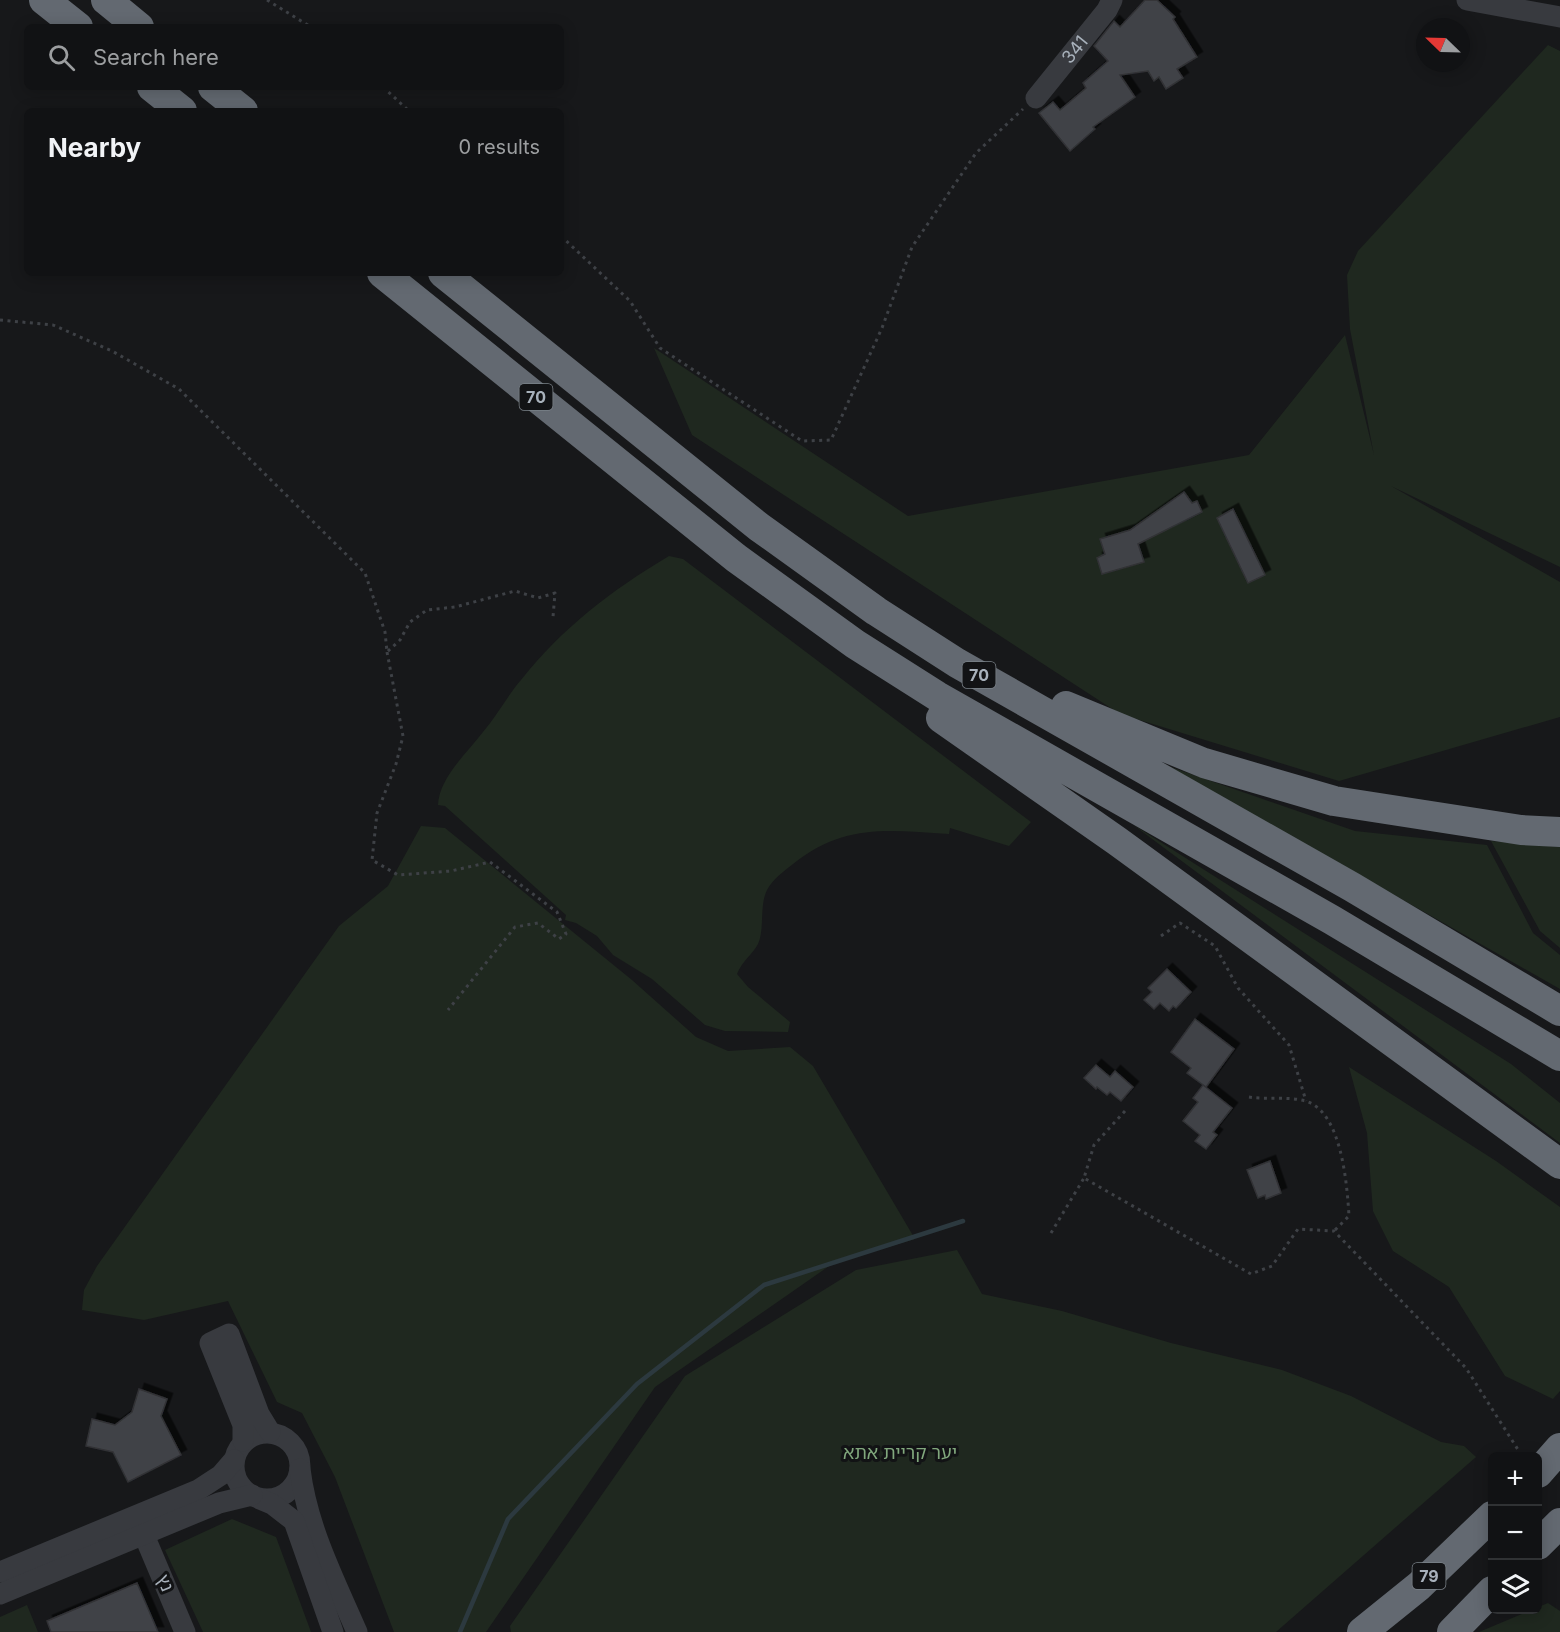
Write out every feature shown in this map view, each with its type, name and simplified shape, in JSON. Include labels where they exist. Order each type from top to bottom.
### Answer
[{"type":"highway","points":[[44,0],[74,24]]},
{"type":"highway","points":[[106,0],[135,24]]},
{"type":"highway","points":[[156,90],[178,108]]},
{"type":"highway","points":[[217,90],[239,108]]},
{"type":"highway","name":"70","points":[[386,276],[690,522],[797,603],[937,696],[1332,920],[1560,1056]]},
{"type":"highway","name":"70","points":[[447,276],[714,492],[820,572],[957,663],[1352,887],[1560,1011]]},
{"type":"highway","points":[[690,522],[944,720],[1117,841],[1560,1164]]},
{"type":"highway","points":[[820,572],[999,674],[1131,735],[1204,763],[1334,801],[1521,830],[1560,832]]},
{"type":"highway","points":[[1542,1468],[1560,1448]]},
{"type":"highway","name":"79","points":[[1362,1632],[1419,1586],[1488,1520]]},
{"type":"highway","points":[[1542,1541],[1560,1523]]},
{"type":"highway","points":[[1452,1632],[1488,1596]]},
{"type":"street","name":"341","points":[[1036,98],[1107,10],[1112,0]]},
{"type":"street","points":[[1467,0],[1560,17]]},
{"type":"street","points":[[270,1432],[259,1414],[229,1334],[210,1343],[243,1425],[235,1477],[241,1487],[272,1504],[294,1521],[333,1632]]},
{"type":"street","points":[[0,1572],[198,1490],[221,1475],[253,1435],[270,1432],[287,1438],[295,1447],[303,1493],[318,1540],[357,1632]]},
{"type":"street","points":[[0,1594],[219,1503],[256,1497],[282,1496],[291,1489],[300,1469]]},
{"type":"street","name":"נץ","points":[[144,1534],[185,1632]]},
{"type":"path","points":[[267,0],[306,24]]},
{"type":"path","points":[[386,90],[406,108]]},
{"type":"path","points":[[564,239],[630,302],[660,348],[802,441],[831,440],[882,328],[912,247],[976,153],[1036,98]]},
{"type":"path","points":[[0,320],[53,325],[112,351],[180,388],[365,573],[385,632],[403,736],[396,764],[377,813],[372,860],[398,875],[451,871],[490,862],[557,912],[566,934],[559,939],[538,923],[515,927],[448,1010]]},
{"type":"path","points":[[387,652],[400,640],[410,622],[427,609],[455,607],[514,591],[538,597],[555,593],[553,616]]},
{"type":"path","points":[[1161,936],[1180,923],[1215,946],[1238,987],[1289,1045],[1306,1101]]},
{"type":"path","points":[[1249,1097],[1306,1101],[1328,1118],[1347,1174],[1349,1216],[1334,1231]]},
{"type":"path","points":[[1052,1233],[1084,1178],[1094,1145],[1125,1111]]},
{"type":"path","points":[[1084,1178],[1251,1274],[1272,1266],[1298,1228],[1334,1231],[1466,1368],[1519,1452]]},
{"type":"green space","points":[[1548,45],[1560,51],[1560,567],[1391,486],[1560,582],[1560,717],[1339,781],[1120,714],[692,435],[654,348],[908,516],[1249,455],[1345,335],[1374,455],[1350,329],[1347,275],[1358,251]]},
{"type":"green space","points":[[669,556],[683,559],[1031,822],[1009,846],[950,828],[949,834],[886,831],[849,835],[830,841],[782,872],[769,886],[765,896],[758,944],[737,974],[748,987],[790,1022],[788,1032],[725,1031],[705,1025],[652,979],[613,955],[597,936],[576,923],[565,920],[566,915],[445,806],[438,805],[448,776],[516,686],[553,643],[608,596]]},
{"type":"green space","points":[[1165,765],[1355,831],[1487,845],[1533,933],[1560,955],[1560,989]]},
{"type":"green space","points":[[1132,824],[1511,1064],[1560,1103],[1560,1143]]},
{"type":"green space","points":[[421,826],[445,828],[632,980],[696,1037],[728,1051],[790,1047],[813,1066],[915,1239],[832,1264],[655,1387],[486,1632],[394,1632],[335,1477],[302,1413],[277,1402],[228,1301],[144,1320],[82,1310],[84,1290],[97,1266],[339,926],[388,886]]},
{"type":"green space","points":[[1491,841],[1560,847],[1560,948],[1540,931]]},
{"type":"green space","points":[[1349,1067],[1496,1161],[1560,1207],[1560,1391],[1553,1399],[1505,1376],[1449,1287],[1393,1251],[1373,1211],[1367,1133]]},
{"type":"green space","name":"יער קריית אתא","points":[[957,1250],[982,1294],[1062,1311],[1171,1343],[1282,1370],[1351,1396],[1441,1442],[1464,1446],[1476,1457],[1276,1632],[511,1632],[510,1626],[685,1376],[856,1270]]},
{"type":"green space","points":[[232,1519],[276,1537],[311,1632],[203,1632],[165,1550]]},
{"type":"green space","points":[[1548,1603],[1560,1611],[1560,1632],[1479,1632],[1522,1614],[1542,1614],[1542,1606]]},
{"type":"green space","points":[[27,1605],[38,1632],[0,1632],[0,1617]]},
{"type":"building","points":[[1145,0],[1157,0],[1175,17],[1173,19],[1197,57],[1177,69],[1183,78],[1166,89],[1159,77],[1154,81],[1148,71],[1120,75],[1135,97],[1093,127],[1095,129],[1070,151],[1039,113],[1053,102],[1060,110],[1086,88],[1083,83],[1108,61],[1094,46],[1114,21],[1120,27]]},
{"type":"building","points":[[1184,492],[1192,503],[1197,501],[1202,512],[1138,544],[1144,562],[1102,574],[1097,558],[1105,554],[1100,539],[1130,530]]},
{"type":"building","points":[[1233,509],[1265,575],[1248,583],[1217,518]]},
{"type":"building","points":[[1167,969],[1191,992],[1176,1008],[1173,1006],[1169,1011],[1160,1003],[1154,1009],[1144,1000],[1152,992],[1148,988]]},
{"type":"building","points":[[1195,1019],[1234,1049],[1206,1087],[1187,1073],[1191,1068],[1171,1052]]},
{"type":"building","points":[[1096,1065],[1110,1077],[1115,1071],[1133,1087],[1121,1101],[1110,1092],[1107,1095],[1097,1087],[1096,1089],[1084,1078]]},
{"type":"building","points":[[1203,1085],[1232,1108],[1213,1132],[1217,1135],[1206,1149],[1195,1141],[1200,1135],[1183,1121],[1198,1102],[1193,1098]]},
{"type":"building","points":[[1270,1161],[1281,1193],[1266,1199],[1265,1195],[1258,1198],[1247,1170]]},
{"type":"building","points":[[139,1389],[167,1399],[161,1416],[181,1455],[128,1482],[113,1452],[86,1446],[92,1419],[115,1425],[132,1412]]},
{"type":"building","points":[[137,1583],[158,1632],[51,1632],[47,1621]]},
{"type":"waterway","points":[[460,1632],[508,1519],[637,1384],[764,1285],[963,1221]]}]
